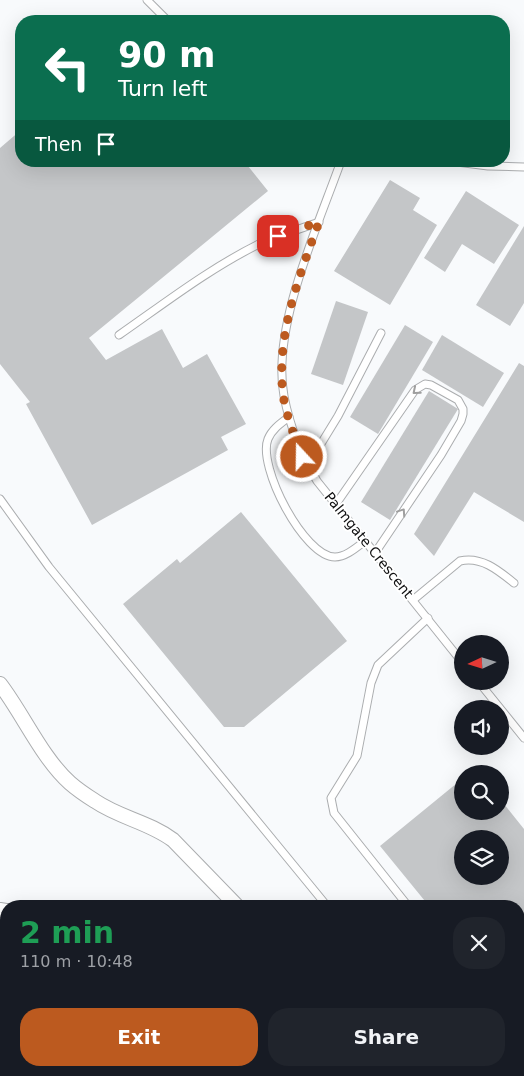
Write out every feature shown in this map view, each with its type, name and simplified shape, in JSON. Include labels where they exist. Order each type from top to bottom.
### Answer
[{"type":"street","points":[[0,684],[51,760],[70,783],[96,802],[161,831],[173,840],[231,900]]},
{"type":"lane","points":[[147,0],[162,15]]},
{"type":"lane","name":"Palmgate Crescent","points":[[339,167],[297,285],[286,327],[281,363],[283,395],[302,457],[317,481],[454,652]]},
{"type":"lane","points":[[510,167],[524,167]]},
{"type":"lane","points":[[118,335],[231,260],[278,236],[319,222]]},
{"type":"lane","points":[[308,465],[338,416],[381,333]]},
{"type":"lane","points":[[336,504],[415,390],[425,384],[431,385],[458,400],[463,409],[461,421],[441,455],[375,553]]},
{"type":"lane","points":[[289,417],[274,429],[268,439],[266,459],[275,486],[296,526],[316,548],[324,554],[333,557],[342,556],[366,541]]},
{"type":"lane","points":[[0,498],[49,567],[322,900]]},
{"type":"lane","points":[[413,600],[460,561],[468,559],[477,560],[487,565],[514,583]]},
{"type":"lane","points":[[403,900],[334,813],[331,798],[357,756],[370,682],[378,665],[428,618]]},
{"type":"lane","points":[[485,690],[524,738]]},
{"type":"building","points":[[15,135],[15,167],[249,167],[268,191],[89,338],[106,360],[162,329],[183,368],[207,354],[246,424],[221,437],[228,450],[92,525],[26,404],[30,402],[0,364],[0,148]]},
{"type":"building","points":[[390,180],[420,198],[413,210],[437,225],[390,305],[334,271]]},
{"type":"building","points":[[466,191],[519,225],[494,264],[462,244],[445,272],[424,258]]},
{"type":"building","points":[[524,226],[524,303],[510,326],[476,305]]},
{"type":"building","points":[[336,301],[368,312],[343,385],[311,374]]},
{"type":"building","points":[[405,325],[433,342],[378,434],[350,417]]},
{"type":"building","points":[[442,335],[504,373],[483,407],[422,370]]},
{"type":"building","points":[[519,363],[524,366],[524,522],[474,492],[434,556],[414,534]]},
{"type":"building","points":[[429,391],[458,409],[390,520],[361,502]]},
{"type":"building","points":[[241,512],[347,641],[244,727],[224,727],[123,604],[177,559],[180,563]]},
{"type":"building","points":[[454,786],[454,820],[509,820],[509,810],[524,829],[524,900],[424,900],[380,846]]},
{"type":"route","points":[[278,236],[319,222],[297,285],[286,327],[281,363],[283,395],[302,457]]}]
